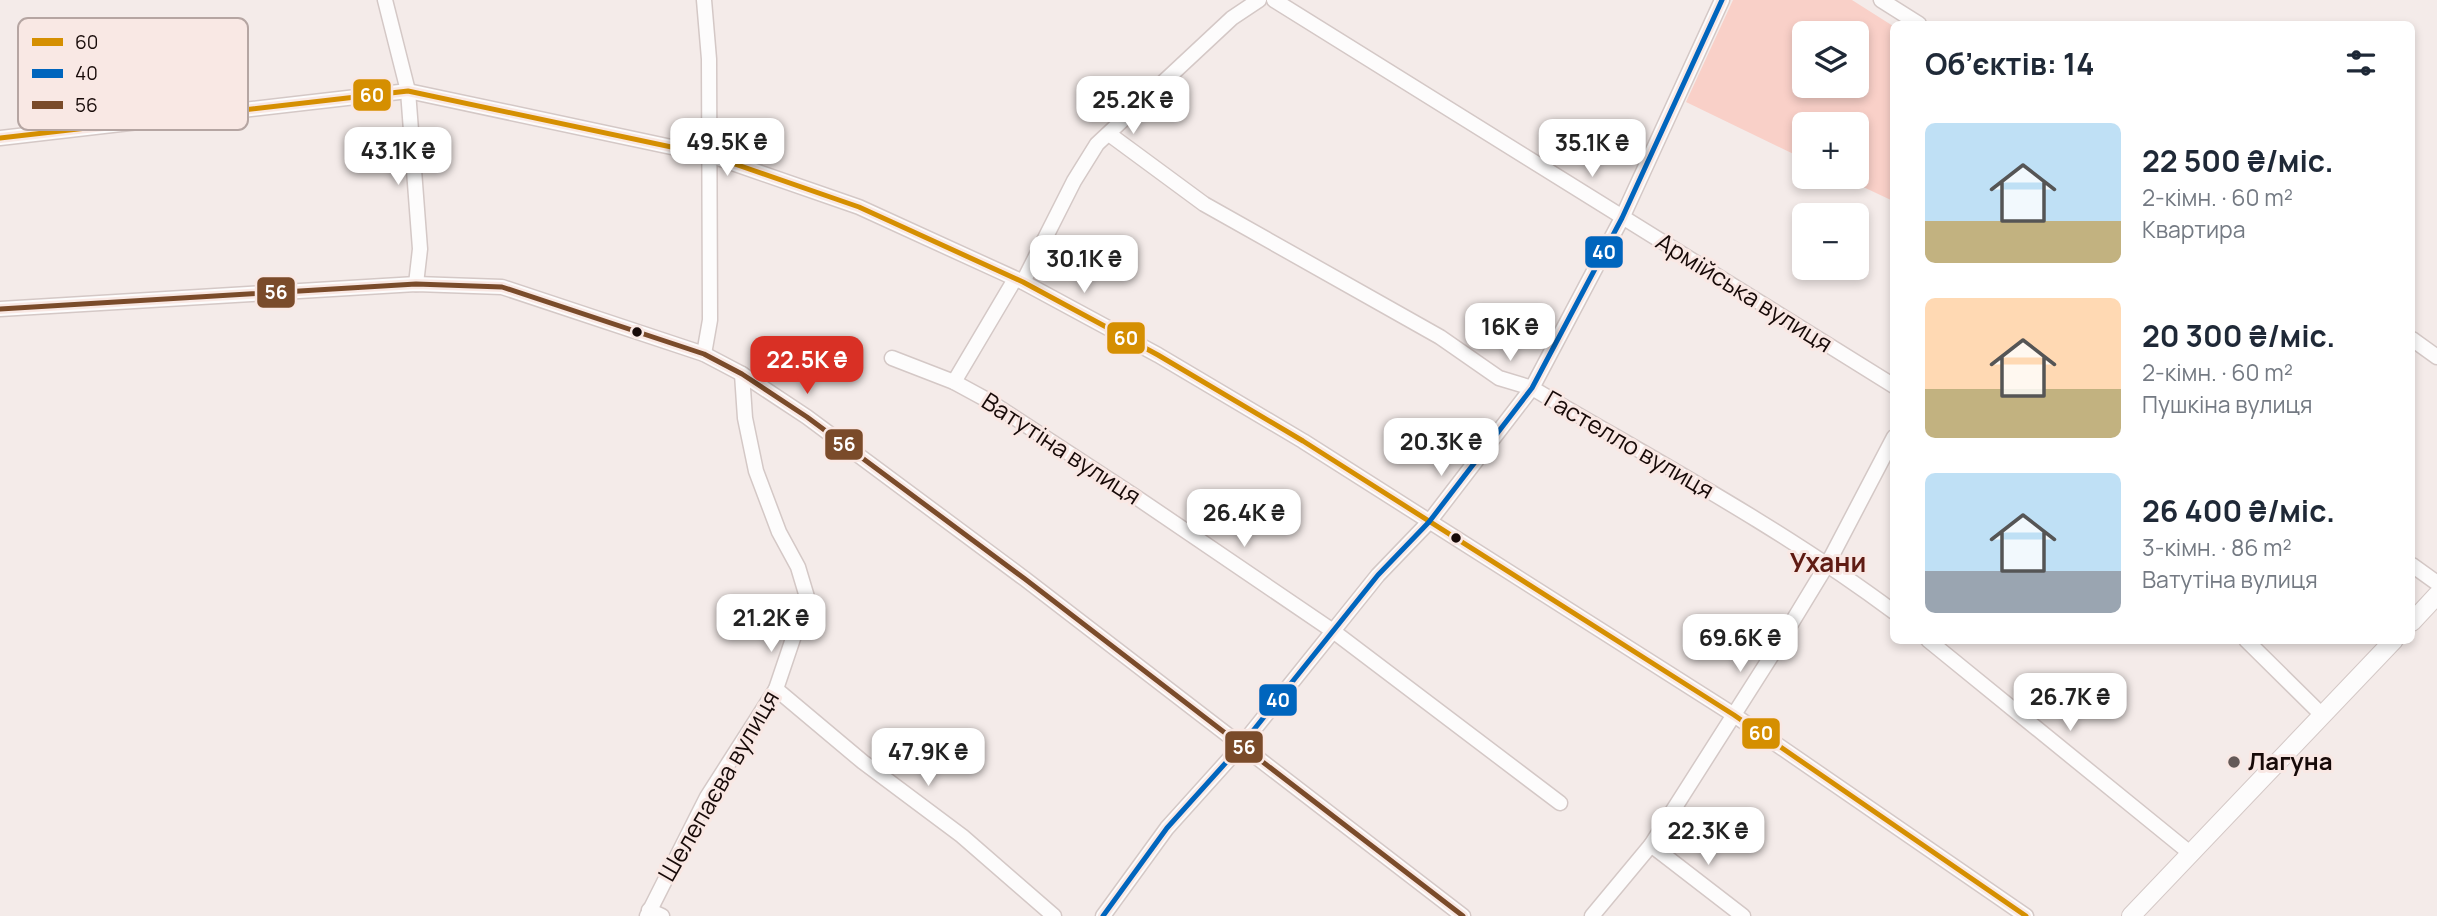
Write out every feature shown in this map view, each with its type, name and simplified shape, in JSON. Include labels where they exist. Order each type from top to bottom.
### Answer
[{"type":"main road","points":[[2415,619],[2437,595]]},
{"type":"main road","points":[[2131,916],[2390,644]]},
{"type":"street","points":[[385,0],[408,91],[420,248],[415,284]]},
{"type":"street","points":[[704,0],[709,59],[710,320],[704,354]]},
{"type":"street","points":[[954,382],[1019,280],[1073,181],[1097,144],[1232,18],[1259,0]]},
{"type":"street","name":"Армійська вулиця","points":[[1274,0],[1890,384]]},
{"type":"street","points":[[1103,916],[1167,828],[1240,747],[1378,575],[1429,522],[1532,388],[1622,218],[1722,0]]},
{"type":"street","points":[[1881,0],[1914,21]]},
{"type":"street","points":[[248,109],[408,91],[709,155],[859,207],[1019,280],[1158,355],[1734,715],[2026,916]]},
{"type":"street","points":[[0,138],[69,130]]},
{"type":"street","name":"Гастелло вулиця","points":[[1109,135],[1204,204],[1440,337],[1499,378],[1532,388],[1828,563],[1890,609]]},
{"type":"street","points":[[0,309],[415,284],[502,287],[704,354],[742,374],[807,416],[1026,579],[1462,916]]},
{"type":"street","points":[[2415,342],[2437,356]]},
{"type":"street","name":"Ватутіна вулиця","points":[[892,358],[954,382],[989,401],[1133,495],[1333,631],[1560,803]]},
{"type":"street","name":"Шелепаєва вулиця","points":[[653,914],[707,797],[776,689],[807,597],[798,566],[779,532],[756,471],[745,418],[742,374]]},
{"type":"street","points":[[1592,916],[1651,845],[1734,715],[1828,563],[1890,445]]},
{"type":"street","points":[[2415,567],[2437,583]]},
{"type":"street","points":[[1933,644],[2190,853]]},
{"type":"street","points":[[2250,644],[2322,715]]},
{"type":"street","points":[[776,689],[863,762],[972,844],[1054,916]]},
{"type":"street","points":[[1651,845],[1743,916]]},
{"type":"shaded area","points":[[1733,0],[1852,0],[1890,24],[1890,200],[1868,189],[1869,112],[1792,112],[1792,153],[1686,102]]},
{"type":"transit line","name":"40","points":[[1103,916],[1167,828],[1240,747],[1378,575],[1429,522],[1532,388],[1622,218],[1722,0]]},
{"type":"transit line","name":"60","points":[[248,109],[408,91],[709,155],[859,207],[1023,282],[1158,355],[1303,441],[1734,715],[2026,916]]},
{"type":"transit line","name":"60","points":[[0,138],[69,130]]},
{"type":"transit line","name":"56","points":[[0,309],[416,284],[502,287],[704,354],[742,374],[807,417],[1025,579],[1463,916]]},
{"type":"place","name":"Лагуна","points":[[2234,762]]},
{"type":"district","name":"Ухани","points":[[1828,563]]}]
